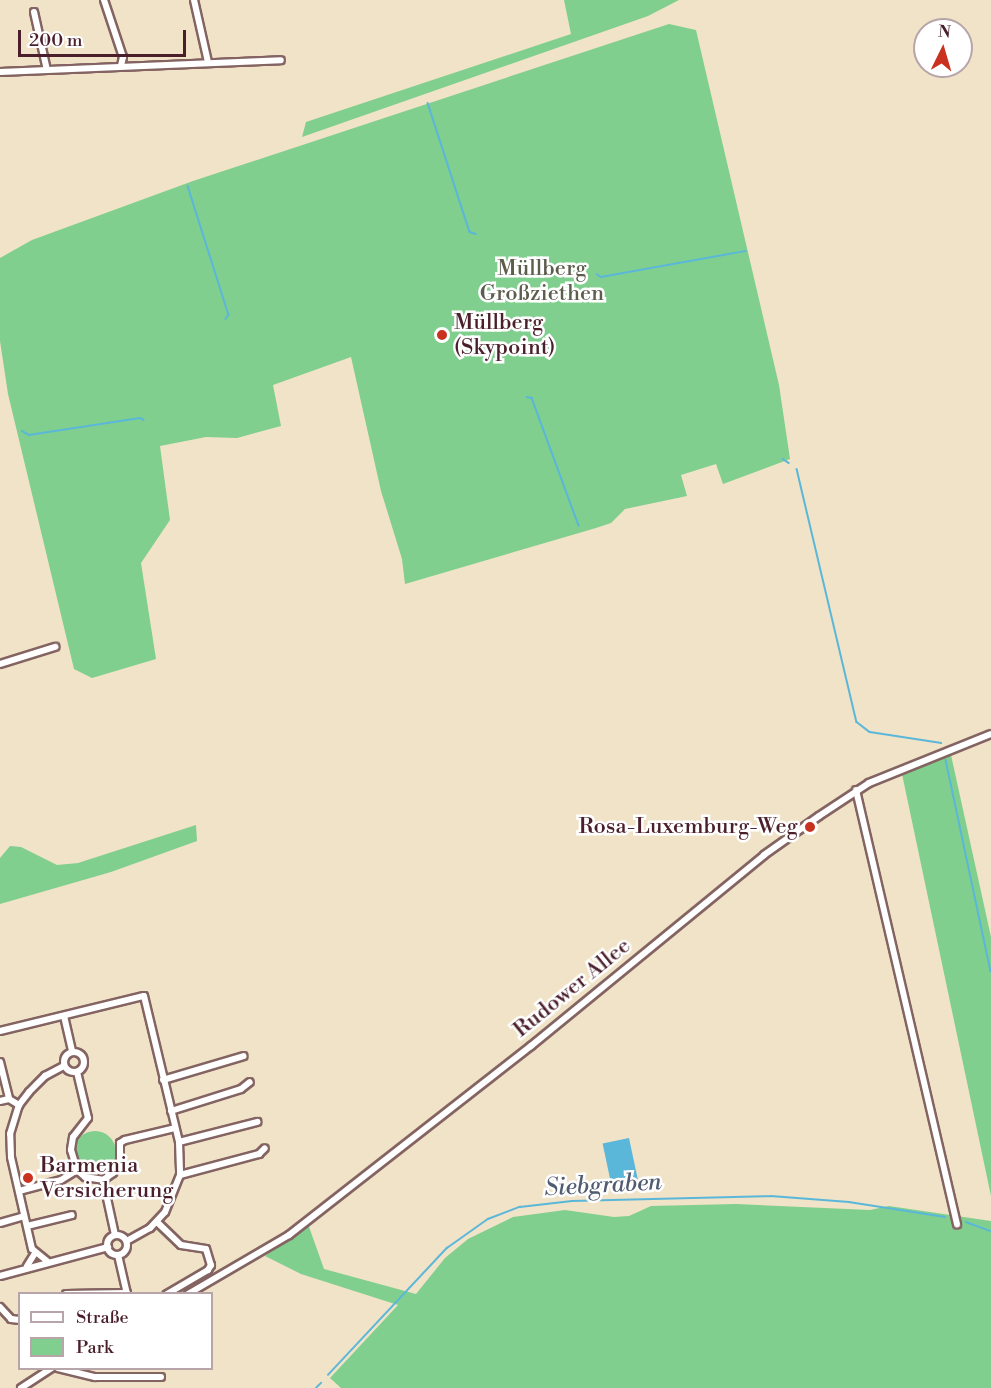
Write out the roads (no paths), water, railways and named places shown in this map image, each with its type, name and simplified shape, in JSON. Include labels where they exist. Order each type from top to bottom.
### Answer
[{"type":"street","points":[[104,0],[123,57],[121,66]]},
{"type":"street","points":[[194,0],[208,63]]},
{"type":"street","points":[[34,12],[47,70]]},
{"type":"street","points":[[0,72],[121,66],[187,67],[208,63],[281,60]]},
{"type":"street","points":[[0,664],[55,646]]},
{"type":"street","name":"Rudower Allee","points":[[190,1292],[289,1235],[531,1046],[764,855],[856,790],[991,734]]},
{"type":"street","points":[[856,790],[957,1224]]},
{"type":"street","points":[[0,1031],[64,1016],[68,1012],[144,996],[178,1142],[180,1175],[171,1203],[157,1222],[127,1241]]},
{"type":"street","points":[[64,1016],[72,1051]]},
{"type":"street","points":[[47,1261],[35,1253],[24,1216],[9,1148],[12,1122],[19,1105],[36,1083],[64,1066],[66,1055],[72,1051],[80,1053],[85,1061],[77,1072],[88,1118],[71,1143],[77,1170],[85,1177],[103,1180]]},
{"type":"street","points":[[164,1080],[244,1056]]},
{"type":"street","points":[[0,1062],[9,1099]]},
{"type":"street","points":[[64,1066],[77,1072]]},
{"type":"street","points":[[171,1111],[241,1089],[250,1082]]},
{"type":"street","points":[[0,1101],[9,1099],[19,1105]]},
{"type":"street","points":[[178,1142],[257,1122]]},
{"type":"street","points":[[103,1180],[118,1167],[120,1143],[175,1128]]},
{"type":"street","points":[[0,1150],[9,1148]]},
{"type":"street","points":[[180,1175],[259,1154],[265,1148]]},
{"type":"street","points":[[19,1191],[61,1180],[77,1170]]},
{"type":"street","points":[[0,1276],[27,1266],[108,1247],[115,1235],[103,1180]]},
{"type":"street","points":[[27,1226],[72,1215]]},
{"type":"street","points":[[0,1223],[24,1216]]},
{"type":"street","points":[[157,1222],[181,1245],[206,1249],[211,1265],[208,1270],[169,1292]]},
{"type":"street","points":[[115,1235],[127,1241]]},
{"type":"street","points":[[118,1255],[126,1250],[127,1241]]},
{"type":"street","points":[[108,1247],[118,1255],[127,1292]]},
{"type":"street","points":[[27,1266],[35,1253]]},
{"type":"street","points":[[0,1306],[11,1319],[18,1320]]},
{"type":"street","points":[[21,1388],[49,1370]]},
{"type":"street","points":[[66,1370],[95,1377],[161,1377]]},
{"type":"water","points":[[629,1138],[638,1181],[612,1187],[603,1144]]},
{"type":"waterway","points":[[428,103],[470,232],[476,234]]},
{"type":"waterway","points":[[188,186],[229,315],[226,319]]},
{"type":"waterway","points":[[597,274],[601,277],[746,251]]},
{"type":"waterway","points":[[527,397],[532,398],[579,526]]},
{"type":"waterway","points":[[22,431],[29,435],[140,418],[144,420]]},
{"type":"waterway","points":[[783,459],[789,463]]},
{"type":"waterway","points":[[797,469],[857,722],[870,732],[941,743]]},
{"type":"waterway","points":[[946,760],[991,971]]},
{"type":"waterway","name":"Siebgraben","points":[[328,1375],[447,1248],[488,1219],[520,1207],[572,1201],[771,1196],[849,1202],[945,1217]]},
{"type":"waterway","name":"Siebgraben","points":[[966,1222],[991,1231]]},
{"type":"waterway","name":"Siebgraben","points":[[316,1388],[321,1383]]},
{"type":"place","name":"Müllberg (Skypoint)","points":[[442,335]]},
{"type":"place","name":"Rosa-Luxemburg-Weg","points":[[810,827]]},
{"type":"place","name":"Barmenia Versicherung","points":[[28,1178]]},
{"type":"park label","name":"Müllberg Großziethen","points":[[542,280]]}]
